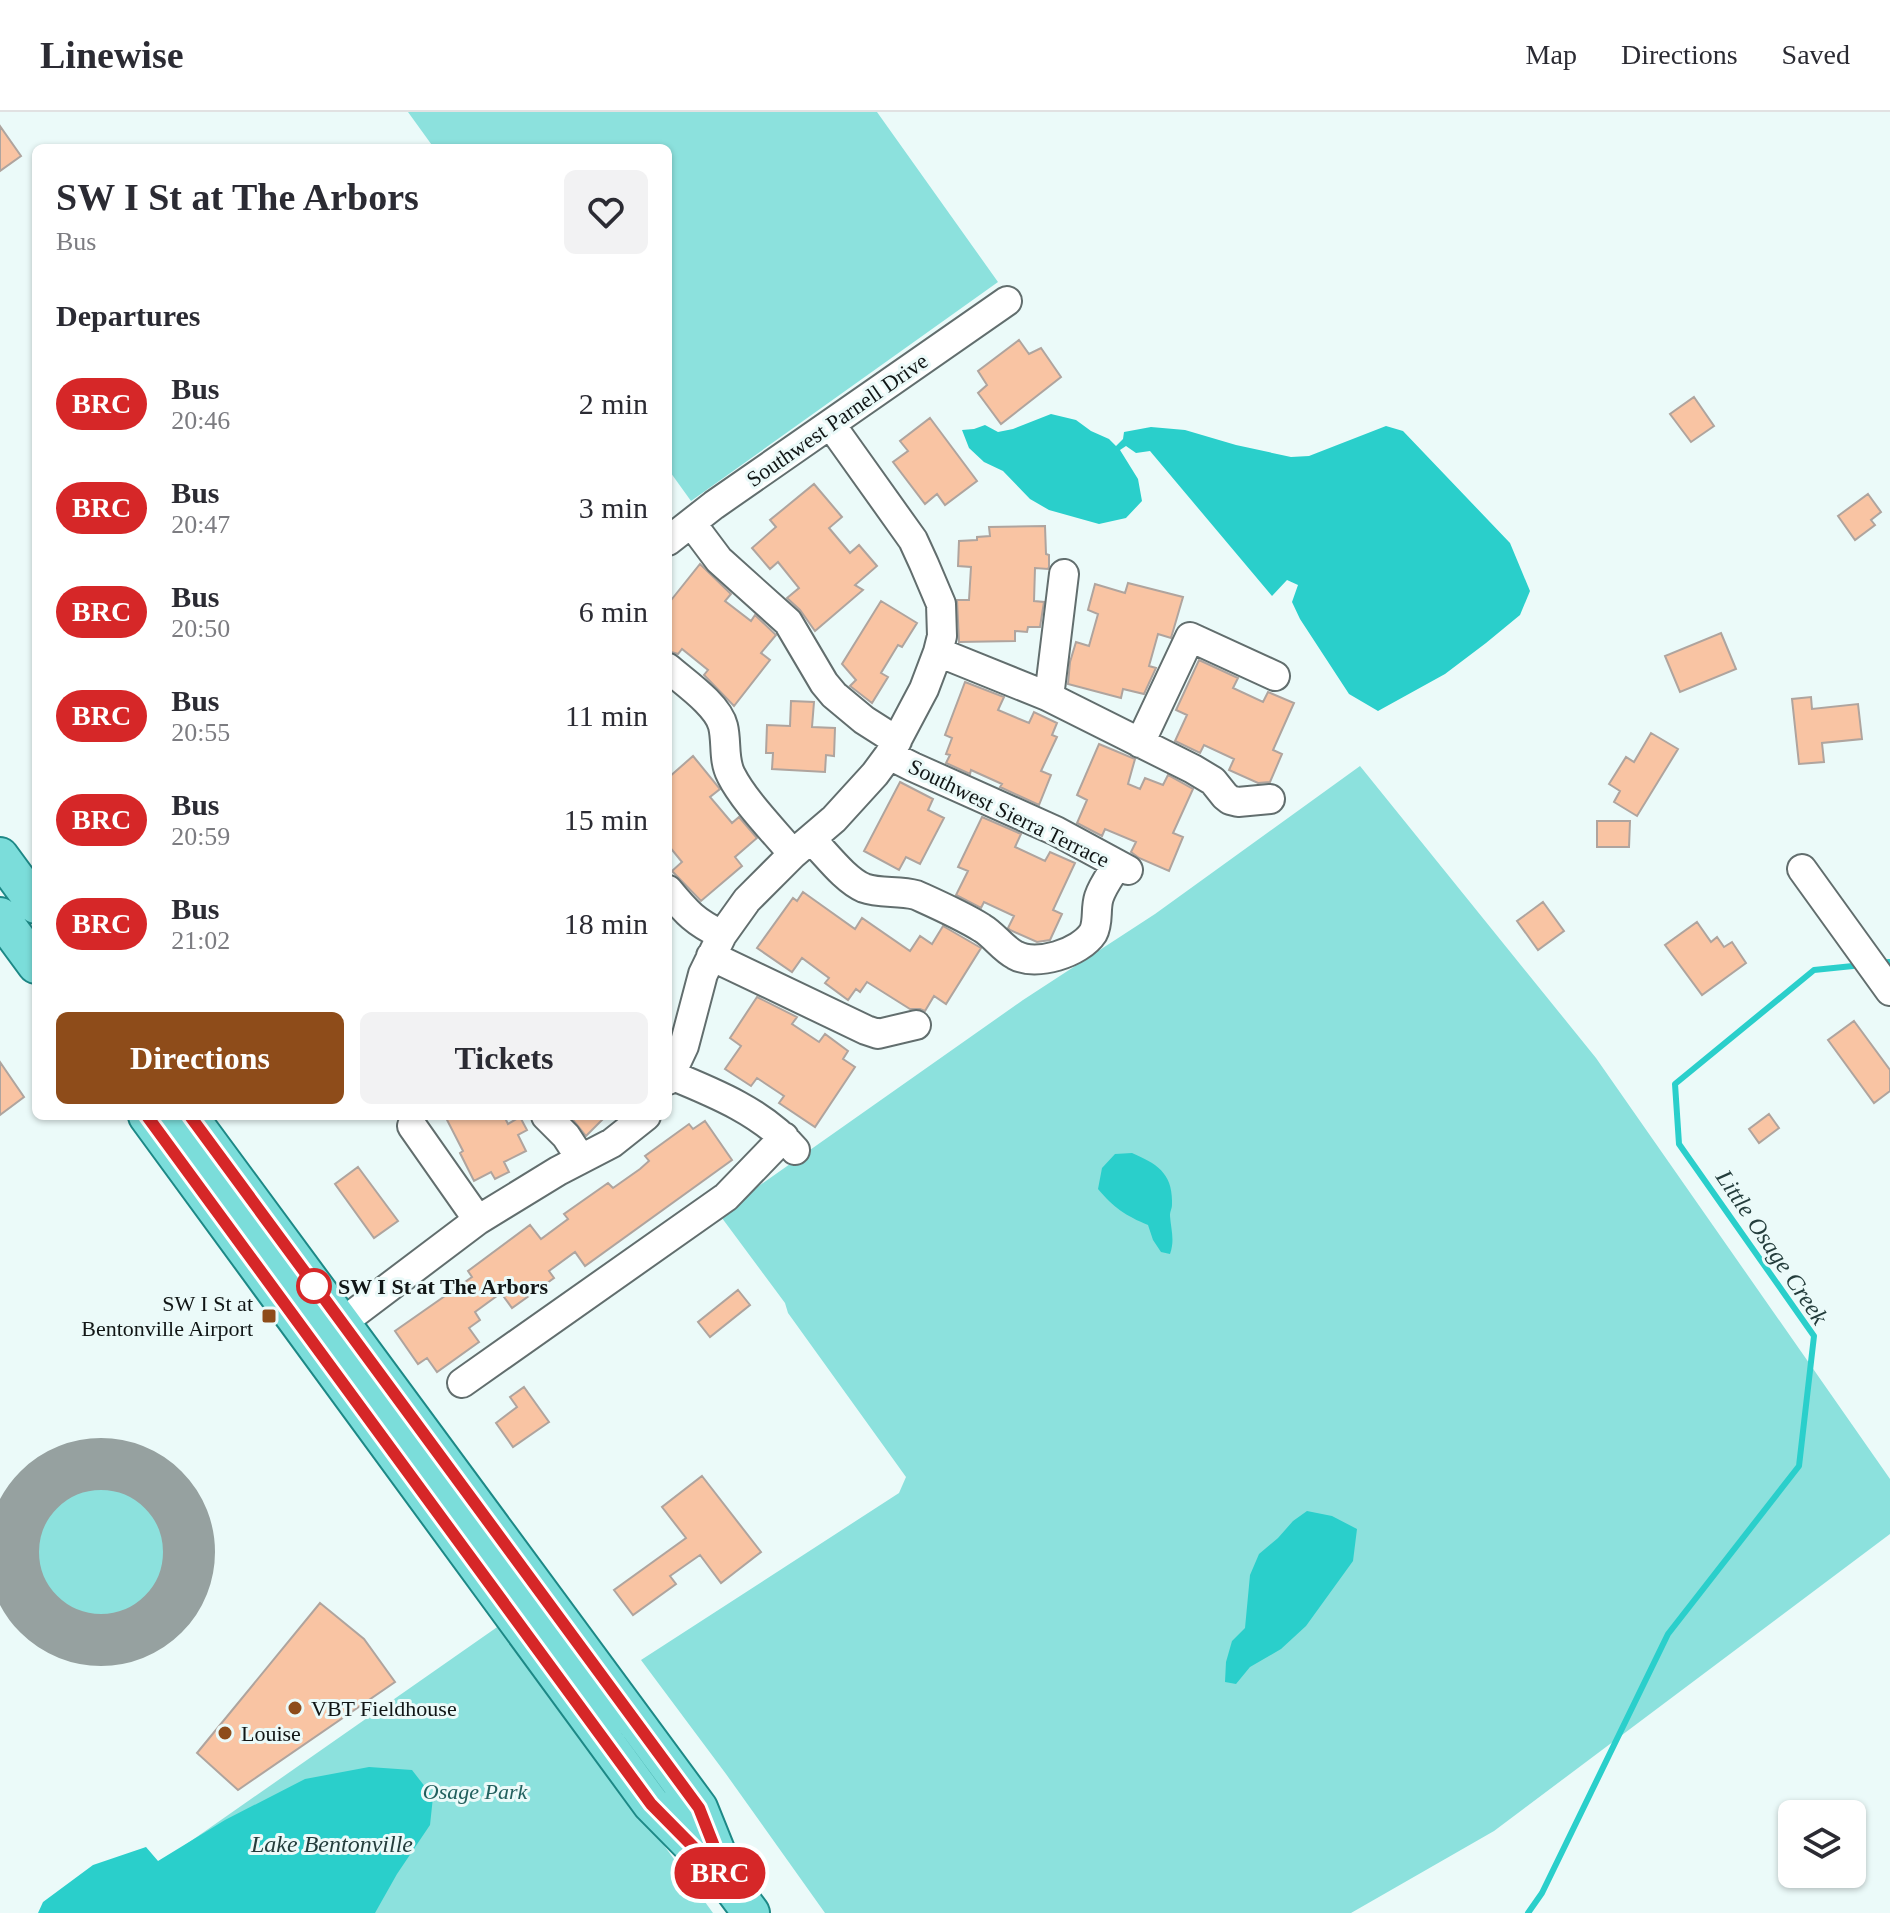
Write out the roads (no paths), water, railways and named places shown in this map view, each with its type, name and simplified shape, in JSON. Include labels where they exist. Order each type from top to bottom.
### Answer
[{"type":"main road","points":[[0,856],[32,900]]},
{"type":"main road","points":[[0,916],[32,960]]},
{"type":"main road","points":[[150,1120],[327,1333],[699,1808],[728,1882],[751,1913]]},
{"type":"main road","points":[[192,1120],[327,1333]]},
{"type":"street","name":"Southwest Parnell Drive","points":[[672,538],[714,505],[1007,301]]},
{"type":"street","points":[[462,1383],[726,1197],[790,1143],[772,1127],[672,1066],[695,1007],[703,974],[717,945],[747,900],[834,819],[875,774],[893,748],[924,689],[942,636],[941,604],[913,540],[831,425]]},
{"type":"street","name":"Southwest Sierra Terrace","points":[[692,524],[719,560],[788,622],[834,695],[913,767],[1056,831],[1122,867],[1099,898],[1096,924],[1091,936],[1065,953],[1031,960],[1014,955],[983,928],[916,895],[863,887],[802,846]]},
{"type":"street","points":[[1047,696],[1064,574]]},
{"type":"street","points":[[1140,743],[1190,637],[1275,676]]},
{"type":"street","points":[[938,652],[1047,696],[1140,743],[1213,781],[1230,800],[1270,799]]},
{"type":"street","points":[[672,672],[719,715],[724,728],[730,774],[743,794],[802,846]]},
{"type":"street","points":[[1802,869],[1890,991]]},
{"type":"street","points":[[672,895],[717,945],[866,1030],[878,1034],[916,1025]]},
{"type":"street","points":[[550,1120],[566,1136],[581,1159]]},
{"type":"street","points":[[327,1333],[478,1220],[612,1143],[641,1120]]},
{"type":"street","points":[[412,1126],[478,1220]]},
{"type":"water","points":[[1051,414],[1076,420],[1116,446],[1123,439],[1124,432],[1151,427],[1185,430],[1291,457],[1309,456],[1386,426],[1403,431],[1510,543],[1530,591],[1520,615],[1486,643],[1445,674],[1378,711],[1349,694],[1300,619],[1292,602],[1298,585],[1287,580],[1272,596],[1150,451],[1136,453],[1126,446],[1120,450],[1138,479],[1142,501],[1126,518],[1099,524],[1049,510],[1030,499],[1003,471],[984,462],[969,448],[962,430],[985,425],[998,432]]},
{"type":"water","points":[[1132,1153],[1156,1166],[1170,1184],[1170,1254],[1161,1252],[1148,1225],[1120,1210],[1098,1189],[1102,1168],[1115,1154]]},
{"type":"water","points":[[1307,1511],[1332,1516],[1357,1529],[1353,1561],[1306,1626],[1281,1649],[1250,1667],[1236,1684],[1225,1682],[1232,1641],[1245,1628],[1250,1575],[1259,1554]]},
{"type":"water","name":"Lake Bentonville","points":[[369,1767],[412,1770],[433,1797],[430,1825],[375,1913],[38,1913],[43,1902],[93,1865],[146,1847],[158,1861],[225,1820],[305,1779]]},
{"type":"waterway","name":"Little Osage Creek","points":[[1528,1913],[1542,1893],[1668,1634],[1799,1466],[1814,1336],[1679,1144],[1675,1084],[1814,970],[1853,966]]},
{"type":"place","name":"SW I St at The Arbors","points":[[314,1286]]},
{"type":"place","name":"SW I St at Bentonville Airport","points":[[269,1316]]},
{"type":"place","name":"VBT Fieldhouse","points":[[295,1708]]},
{"type":"place","name":"Louise","points":[[225,1733]]},
{"type":"park label","name":"Osage Park","points":[[475,1791]]}]
